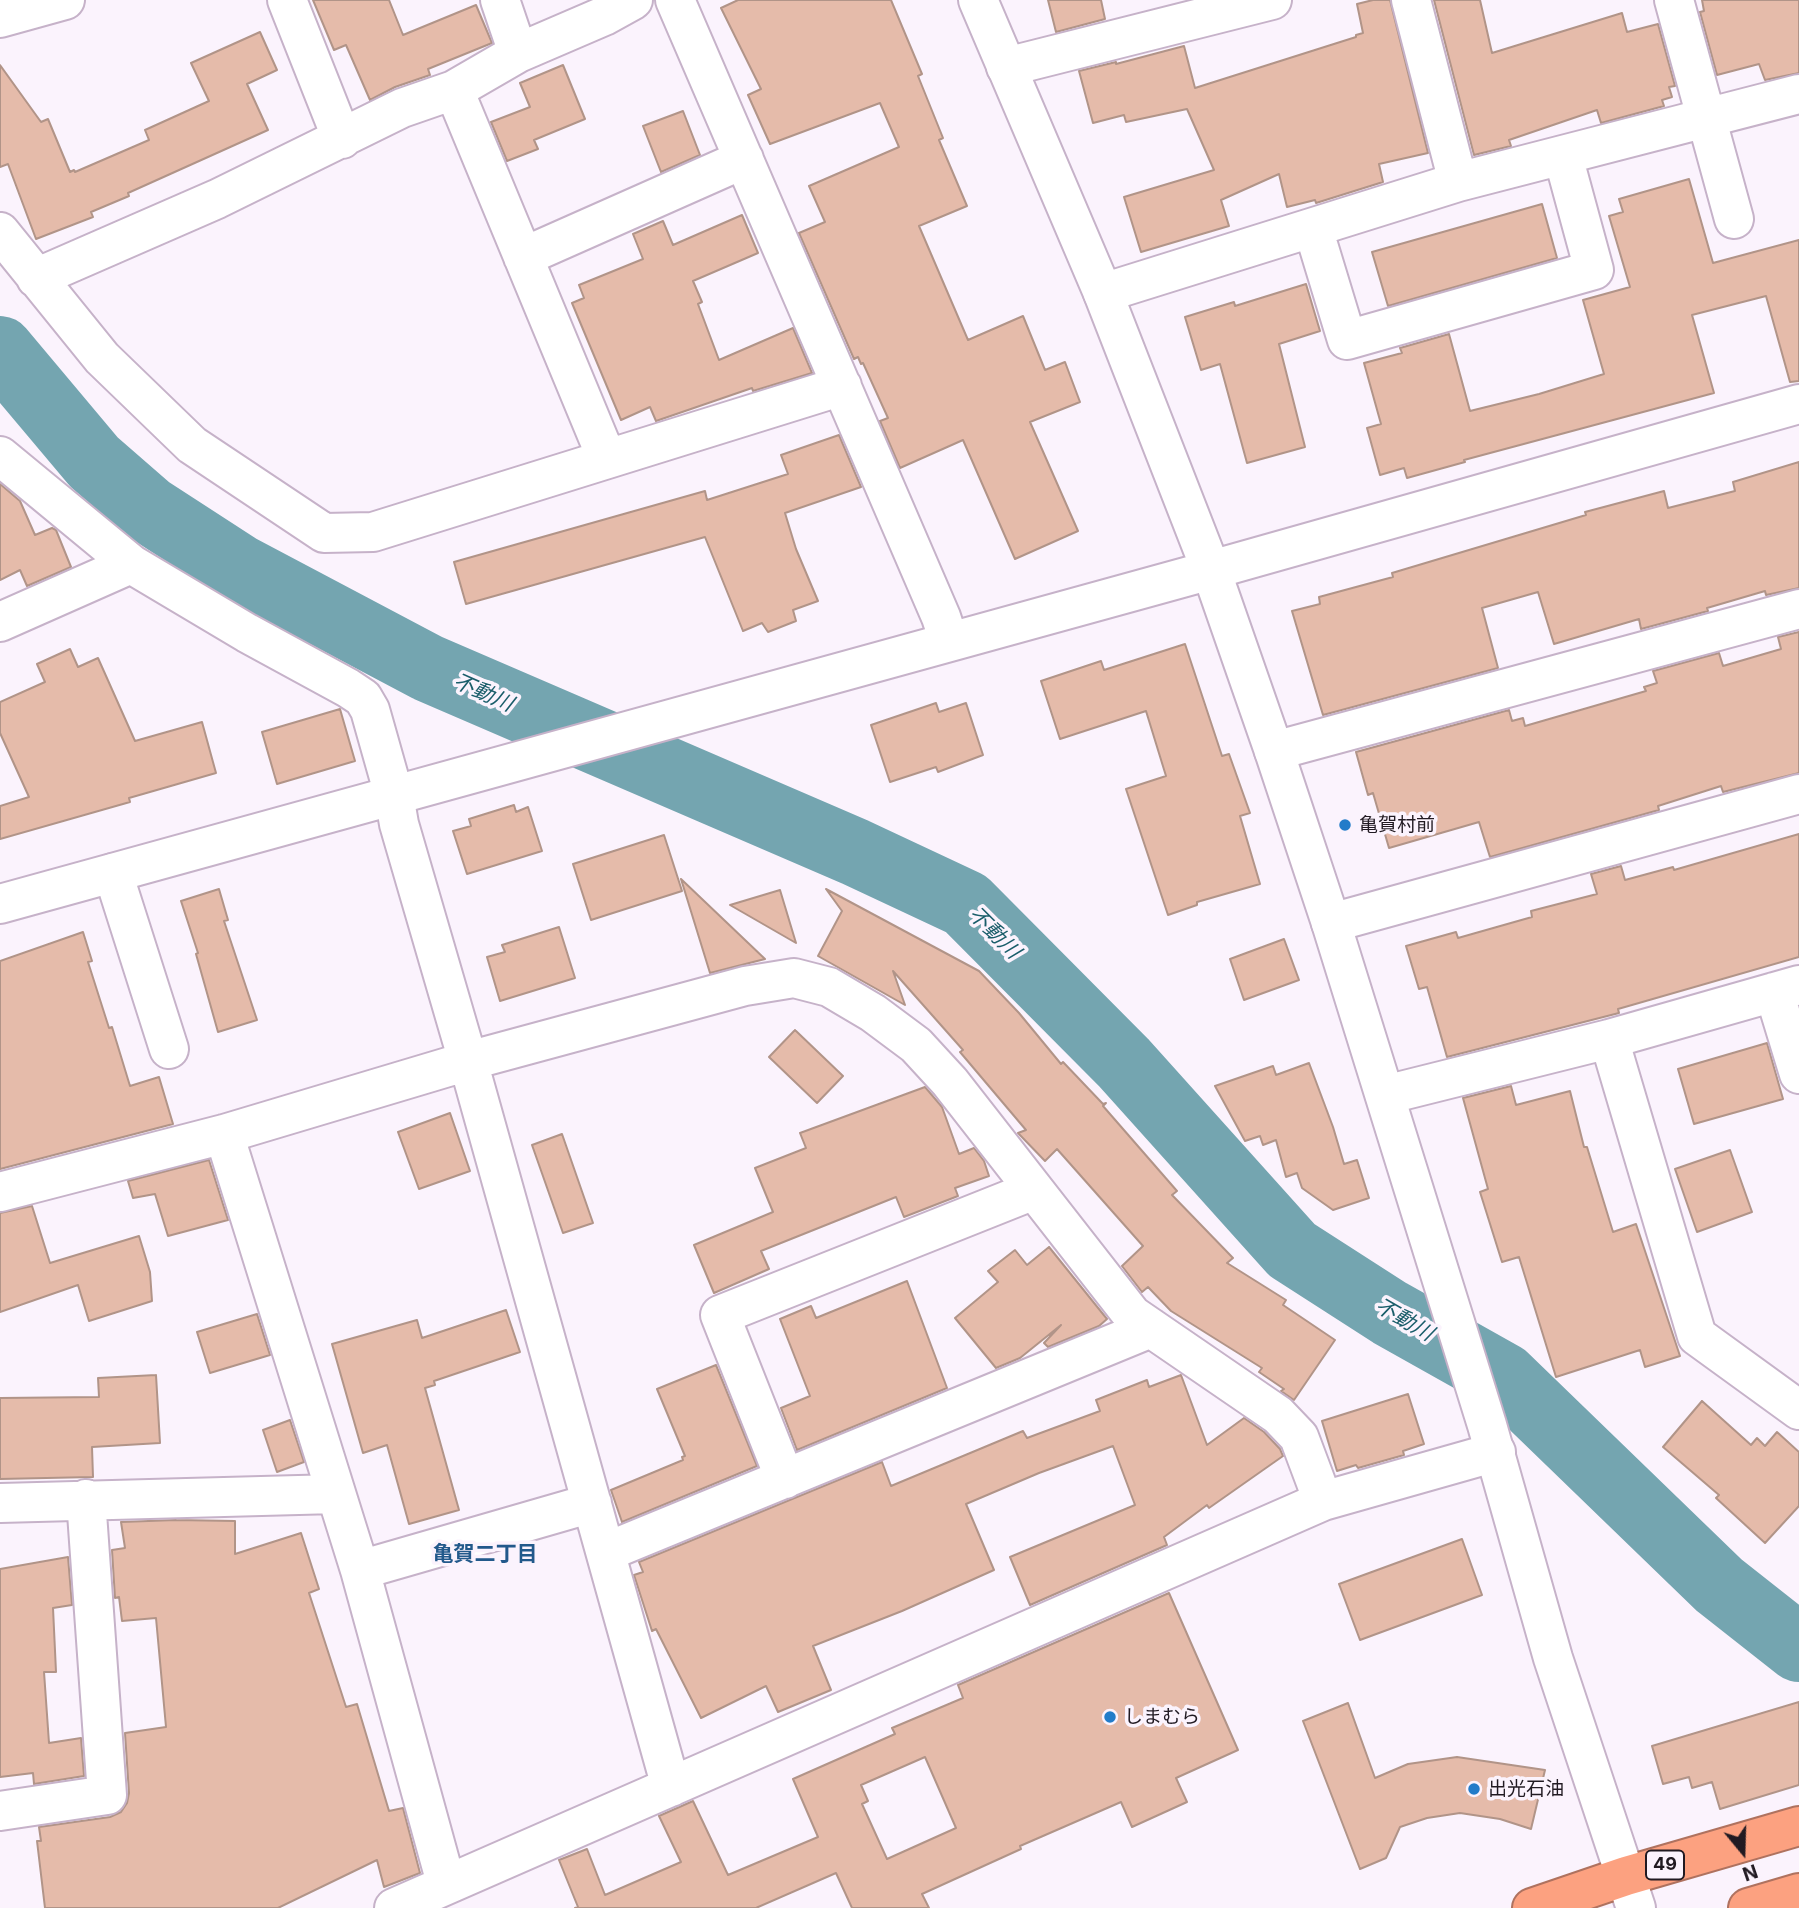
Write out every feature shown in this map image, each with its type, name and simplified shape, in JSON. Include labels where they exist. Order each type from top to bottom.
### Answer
[{"type":"highway","name":"49","points":[[1532,1908],[1631,1892],[1799,1826]]},
{"type":"highway","points":[[1748,1908],[1799,1893]]},
{"type":"street","points":[[0,18],[65,0]]},
{"type":"street","points":[[287,0],[342,139]]},
{"type":"street","points":[[500,0],[518,53]]},
{"type":"street","points":[[36,278],[217,199],[402,108],[454,90],[518,53],[604,16],[633,0]]},
{"type":"street","points":[[675,0],[949,641]]},
{"type":"street","points":[[978,0],[1103,293],[1211,570],[1274,751],[1331,923],[1492,1438],[1553,1658],[1631,1892]]},
{"type":"street","points":[[1006,68],[1272,0]]},
{"type":"street","points":[[1410,0],[1458,183]]},
{"type":"street","points":[[1674,0],[1734,219]]},
{"type":"street","points":[[454,90],[607,459]]},
{"type":"street","points":[[1103,293],[1458,183],[1799,94]]},
{"type":"street","points":[[1313,228],[1348,340],[1594,270],[1563,156]]},
{"type":"street","points":[[523,257],[744,159]]},
{"type":"street","points":[[0,232],[102,358],[192,445],[324,533],[373,532],[842,386]]},
{"type":"street","points":[[0,904],[1211,570],[1799,404]]},
{"type":"street","points":[[0,456],[131,564],[363,698],[370,710],[394,795],[398,824],[468,1061],[671,1787]]},
{"type":"street","points":[[0,622],[131,564]]},
{"type":"street","points":[[1274,751],[1799,609]]},
{"type":"street","points":[[1331,923],[1799,794]]},
{"type":"street","points":[[113,873],[170,1049]]},
{"type":"street","points":[[0,1192],[224,1134],[468,1061],[745,986],[794,978],[830,987],[873,1013],[916,1045],[950,1082],[1132,1315],[1278,1415],[1300,1437],[1323,1501]]},
{"type":"street","points":[[1385,1095],[1609,1039],[1787,989],[1799,1074]]},
{"type":"street","points":[[1609,1039],[1697,1336],[1799,1410]]},
{"type":"street","points":[[224,1134],[360,1570],[446,1883]]},
{"type":"street","points":[[785,1479],[720,1315],[1034,1190]]},
{"type":"street","points":[[606,1552],[1151,1328]]},
{"type":"street","points":[[394,1908],[1323,1501],[1492,1438]]},
{"type":"street","points":[[0,1503],[336,1494]]},
{"type":"street","points":[[0,1811],[107,1796],[86,1499]]},
{"type":"street","points":[[360,1570],[592,1503]]},
{"type":"building","points":[[313,0],[389,0],[403,35],[476,5],[492,43],[428,69],[430,75],[395,87],[370,100],[346,45],[334,50]]},
{"type":"building","points":[[738,0],[891,0],[922,74],[918,76],[943,138],[939,140],[967,206],[919,226],[968,340],[1023,316],[1045,370],[1065,362],[1080,402],[1030,422],[1078,531],[1015,559],[963,440],[900,468],[880,421],[888,418],[863,363],[861,364],[858,357],[854,359],[799,233],[825,222],[809,186],[899,147],[880,103],[770,144],[748,95],[761,89],[721,8]]},
{"type":"building","points":[[1048,0],[1101,0],[1105,19],[1056,32]]},
{"type":"building","points":[[1390,0],[1428,153],[1379,164],[1383,182],[1316,203],[1315,200],[1287,207],[1279,174],[1221,200],[1229,226],[1141,252],[1124,197],[1214,170],[1187,109],[1126,122],[1124,115],[1093,123],[1079,71],[1184,46],[1195,88],[1356,37],[1363,33],[1357,4]]},
{"type":"building","points":[[1434,0],[1480,0],[1492,53],[1622,13],[1627,32],[1658,24],[1675,86],[1669,87],[1672,97],[1662,100],[1664,106],[1601,123],[1597,110],[1509,140],[1511,146],[1474,155]]},
{"type":"building","points":[[1702,0],[1799,0],[1799,73],[1765,80],[1759,64],[1717,75],[1700,12],[1704,11]]},
{"type":"building","points":[[260,32],[277,70],[247,84],[268,130],[128,193],[129,196],[91,212],[93,217],[36,239],[8,164],[0,167],[0,65],[41,122],[48,119],[70,172],[75,172],[149,140],[145,130],[209,101],[191,63]]},
{"type":"building","points":[[563,65],[585,119],[534,140],[538,149],[507,161],[491,122],[530,107],[520,83]]},
{"type":"building","points":[[683,111],[700,155],[661,172],[643,126]]},
{"type":"building","points":[[1689,179],[1713,263],[1799,240],[1799,381],[1790,382],[1766,296],[1692,315],[1714,393],[1464,460],[1465,462],[1407,478],[1404,468],[1380,475],[1367,428],[1381,424],[1364,363],[1402,353],[1400,348],[1449,334],[1470,411],[1604,374],[1583,300],[1630,287],[1609,216],[1623,212],[1619,199]]},
{"type":"building","points":[[1542,204],[1557,258],[1388,306],[1372,252]]},
{"type":"building","points":[[742,215],[758,253],[693,281],[702,302],[698,304],[719,360],[793,328],[812,373],[753,391],[752,388],[656,421],[650,407],[621,420],[572,303],[584,298],[579,285],[643,259],[633,234],[663,221],[673,245]]},
{"type":"building","points":[[1306,284],[1320,331],[1279,344],[1305,447],[1247,463],[1220,364],[1201,370],[1185,317],[1234,302],[1235,306]]},
{"type":"building","points":[[839,435],[861,487],[785,513],[796,549],[818,601],[793,610],[796,621],[768,632],[762,623],[743,631],[705,537],[466,604],[454,562],[705,491],[707,500],[788,474],[781,455]]},
{"type":"building","points":[[1799,462],[1799,588],[1766,595],[1765,591],[1707,608],[1708,611],[1641,629],[1639,619],[1554,644],[1538,592],[1482,608],[1498,668],[1323,715],[1292,611],[1320,604],[1319,597],[1393,577],[1392,573],[1586,515],[1585,512],[1664,491],[1668,508],[1735,491],[1733,482]]},
{"type":"building","points":[[0,484],[20,501],[35,535],[52,528],[56,530],[71,567],[27,586],[20,570],[0,580]]},
{"type":"building","points":[[1799,632],[1799,773],[1723,792],[1721,786],[1658,806],[1659,810],[1490,857],[1479,822],[1389,848],[1373,793],[1368,795],[1356,752],[1509,710],[1512,721],[1523,718],[1525,726],[1646,691],[1644,687],[1657,683],[1653,671],[1719,653],[1723,666],[1781,649],[1778,637]]},
{"type":"building","points":[[1185,644],[1222,756],[1229,754],[1250,813],[1240,816],[1260,884],[1197,902],[1197,905],[1168,915],[1126,789],[1166,776],[1146,711],[1060,739],[1041,681],[1101,661],[1104,670]]},
{"type":"building","points":[[70,649],[78,667],[98,658],[135,741],[202,722],[216,773],[129,798],[130,802],[0,839],[0,806],[29,797],[0,733],[0,702],[45,682],[37,664]]},
{"type":"building","points":[[936,703],[939,712],[966,703],[983,755],[938,772],[936,767],[890,782],[871,725]]},
{"type":"building","points":[[340,709],[355,761],[277,784],[262,732]]},
{"type":"building","points":[[514,805],[516,812],[528,807],[542,851],[467,874],[453,831],[471,826],[469,819]]},
{"type":"building","points":[[1799,834],[1799,957],[1618,1009],[1619,1013],[1447,1057],[1427,987],[1419,989],[1406,946],[1456,932],[1458,938],[1532,917],[1531,911],[1597,894],[1591,874],[1621,866],[1625,880],[1673,867],[1674,870]]},
{"type":"building","points":[[664,835],[682,891],[591,920],[573,864]]},
{"type":"building","points":[[681,879],[765,959],[710,973]]},
{"type":"building","points":[[219,889],[228,920],[224,921],[257,1020],[218,1032],[196,954],[198,953],[181,901]]},
{"type":"building","points":[[826,889],[979,971],[1019,1013],[1061,1064],[1063,1062],[1103,1104],[1106,1103],[1103,1106],[1177,1191],[1172,1195],[1233,1258],[1227,1263],[1286,1300],[1283,1305],[1335,1340],[1294,1400],[1281,1391],[1284,1389],[1259,1372],[1262,1368],[1171,1311],[1148,1287],[1142,1292],[1122,1266],[1143,1246],[1057,1149],[1045,1161],[1018,1133],[1026,1130],[960,1052],[963,1050],[893,971],[905,1005],[818,956],[842,911]]},
{"type":"building","points":[[780,890],[796,943],[730,905]]},
{"type":"building","points":[[559,927],[575,978],[500,1001],[487,957],[505,952],[502,945]]},
{"type":"building","points":[[83,932],[92,961],[88,962],[130,1086],[159,1077],[173,1124],[0,1169],[0,961]]},
{"type":"building","points":[[1284,939],[1299,980],[1244,1000],[1230,959]]},
{"type":"building","points":[[795,1030],[843,1076],[817,1103],[769,1057]]},
{"type":"building","points":[[1767,1043],[1783,1099],[1694,1124],[1678,1069]]},
{"type":"building","points":[[1309,1063],[1344,1164],[1357,1160],[1369,1198],[1333,1210],[1302,1188],[1297,1173],[1286,1177],[1276,1140],[1263,1145],[1260,1136],[1245,1141],[1215,1086],[1273,1066],[1276,1075]]},
{"type":"building","points":[[1511,1086],[1516,1105],[1570,1091],[1584,1147],[1587,1147],[1613,1232],[1636,1224],[1680,1356],[1645,1367],[1640,1350],[1556,1377],[1519,1257],[1502,1262],[1480,1192],[1488,1189],[1463,1098]]},
{"type":"building","points":[[925,1087],[942,1107],[959,1154],[974,1148],[984,1161],[989,1176],[955,1188],[958,1196],[904,1217],[896,1197],[761,1251],[769,1269],[714,1293],[694,1245],[773,1212],[755,1168],[806,1148],[800,1133]]},
{"type":"building","points":[[450,1113],[470,1171],[419,1189],[398,1132]]},
{"type":"building","points":[[562,1134],[593,1223],[563,1233],[532,1145]]},
{"type":"building","points":[[1730,1150],[1752,1212],[1697,1232],[1675,1169]]},
{"type":"building","points":[[209,1160],[228,1220],[168,1236],[155,1194],[133,1198],[128,1181]]},
{"type":"building","points":[[32,1206],[50,1263],[139,1236],[150,1272],[152,1301],[89,1321],[78,1285],[0,1312],[0,1213]]},
{"type":"building","points":[[1049,1247],[1107,1319],[1099,1326],[1048,1347],[1044,1343],[1061,1325],[1020,1358],[996,1368],[955,1318],[998,1282],[988,1271],[1015,1250],[1027,1265]]},
{"type":"building","points":[[907,1281],[947,1388],[797,1450],[781,1408],[810,1396],[780,1319],[811,1306],[816,1318]]},
{"type":"building","points":[[506,1310],[520,1352],[434,1381],[435,1385],[425,1388],[459,1510],[409,1524],[387,1445],[363,1453],[332,1344],[417,1320],[422,1338]]},
{"type":"building","points":[[257,1314],[270,1355],[210,1373],[197,1332]]},
{"type":"building","points":[[716,1365],[757,1466],[622,1522],[611,1490],[683,1460],[682,1457],[685,1456],[657,1389]]},
{"type":"building","points":[[156,1375],[160,1443],[92,1447],[93,1477],[0,1479],[0,1398],[99,1397],[98,1378]]},
{"type":"building","points":[[1181,1375],[1207,1445],[1244,1418],[1264,1432],[1283,1456],[1209,1508],[1207,1505],[1164,1537],[1167,1545],[1030,1605],[1010,1557],[1135,1505],[1113,1446],[966,1504],[994,1570],[902,1611],[813,1646],[831,1690],[778,1712],[766,1686],[701,1718],[656,1629],[652,1631],[634,1575],[643,1572],[639,1562],[882,1462],[891,1486],[1023,1431],[1027,1438],[1100,1411],[1096,1400],[1147,1380],[1149,1387]]},
{"type":"building","points":[[1408,1394],[1424,1444],[1403,1451],[1404,1455],[1337,1471],[1322,1421]]},
{"type":"building","points":[[1702,1401],[1751,1445],[1757,1438],[1765,1446],[1777,1432],[1799,1452],[1799,1506],[1765,1543],[1716,1498],[1719,1495],[1663,1447]]},
{"type":"building","points":[[290,1420],[304,1462],[277,1472],[263,1430]]},
{"type":"building","points":[[235,1521],[235,1554],[301,1533],[319,1589],[309,1593],[346,1707],[357,1704],[389,1811],[403,1808],[420,1873],[384,1887],[377,1860],[278,1908],[45,1908],[37,1841],[41,1841],[39,1827],[110,1817],[121,1812],[129,1793],[125,1733],[166,1727],[156,1618],[122,1621],[119,1597],[115,1598],[112,1550],[125,1548],[121,1522]]},
{"type":"building","points":[[1462,1539],[1482,1595],[1360,1640],[1339,1584]]},
{"type":"building","points":[[68,1557],[72,1605],[53,1608],[56,1672],[44,1672],[49,1743],[81,1738],[84,1776],[34,1784],[33,1773],[0,1777],[0,1569]]},
{"type":"building","points":[[1169,1593],[1238,1750],[1176,1778],[1187,1802],[1132,1827],[1121,1802],[1020,1846],[1021,1849],[922,1894],[929,1908],[852,1908],[836,1873],[756,1908],[575,1908],[578,1907],[559,1860],[587,1849],[605,1895],[681,1862],[659,1816],[693,1801],[728,1875],[818,1837],[793,1779],[895,1734],[892,1728],[963,1698],[958,1685]],"holes":[[[925,1757],[956,1828],[887,1859],[862,1804],[868,1801],[861,1785]]]},
{"type":"building","points":[[1799,1702],[1799,1785],[1720,1809],[1712,1782],[1692,1788],[1689,1777],[1663,1784],[1652,1746]]},
{"type":"building","points":[[1348,1703],[1375,1778],[1408,1764],[1457,1757],[1545,1770],[1531,1829],[1500,1819],[1460,1813],[1427,1818],[1400,1827],[1386,1858],[1360,1869],[1303,1721]]},
{"type":"waterway","name":"不動川","points":[[0,350],[94,462],[148,509],[239,568],[428,668],[855,852],[966,904],[1124,1063],[1292,1250],[1390,1313],[1504,1377],[1719,1585],[1799,1648]]},
{"type":"place","name":"亀賀村前","points":[[1345,825]]},
{"type":"place","name":"しまむら","points":[[1110,1717]]},
{"type":"place","name":"出光石油","points":[[1474,1789]]},
{"type":"district","name":"亀賀二丁目","points":[[485,1555]]}]
